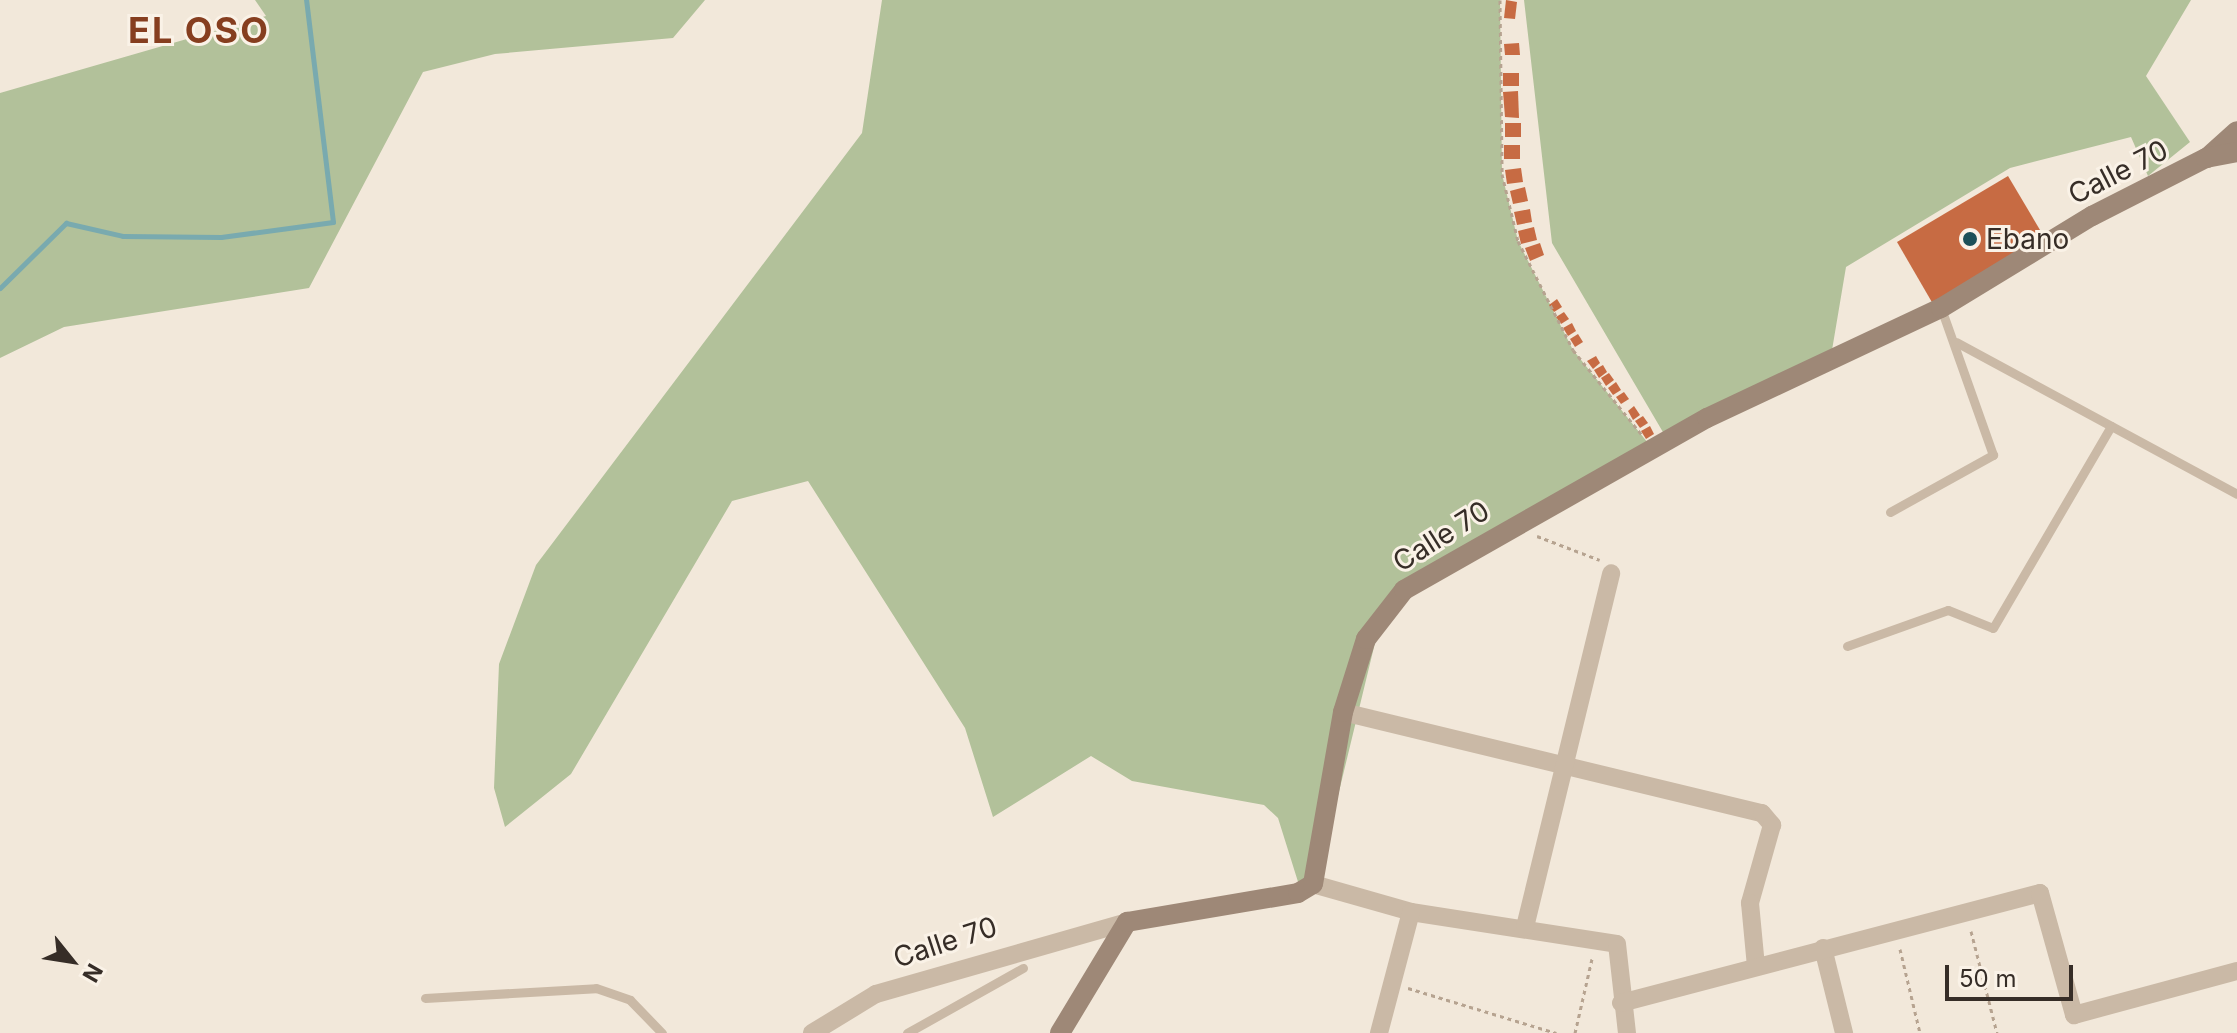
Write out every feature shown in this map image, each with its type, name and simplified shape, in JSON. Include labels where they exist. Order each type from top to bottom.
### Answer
[{"type":"main road","name":"Calle 70","points":[[1127,922],[1313,884],[1343,712],[1366,639],[1404,590],[1521,520],[1650,449],[1941,308],[2092,216],[2206,158],[2237,131]]},
{"type":"main road","name":"Calle 70","points":[[2206,158],[2237,152]]},
{"type":"main road","points":[[1060,1033],[1127,922]]},
{"type":"street","points":[[1525,927],[1567,766],[1611,573]]},
{"type":"street","points":[[1343,712],[1769,817],[1750,903],[1756,967]]},
{"type":"street","points":[[1313,884],[1411,912],[1525,927],[1617,944],[1621,1003],[1627,1033]]},
{"type":"street","points":[[1621,1003],[2040,893],[2074,1015],[2237,971]]},
{"type":"street","points":[[1379,1033],[1411,912]]},
{"type":"street","name":"Calle 70","points":[[812,1033],[876,994],[1127,922]]},
{"type":"street","points":[[1823,948],[1844,1033]]},
{"type":"lane","points":[[1890,512],[1993,455],[1956,342],[1941,308]]},
{"type":"lane","points":[[1956,342],[2237,494]]},
{"type":"lane","points":[[1847,646],[1948,610],[1993,628],[2111,426]]},
{"type":"lane","points":[[907,1033],[1023,968]]},
{"type":"lane","points":[[425,998],[596,988],[630,1000],[662,1033]]},
{"type":"path","points":[[1500,0],[1502,174],[1518,241],[1573,350],[1650,449]]},
{"type":"path","points":[[1521,520],[1528,533],[1597,558],[1611,573]]},
{"type":"path","points":[[1966,911],[1997,1033]]},
{"type":"path","points":[[1895,929],[1920,1033]]},
{"type":"path","points":[[1575,1033],[1597,940]]},
{"type":"path","points":[[1393,983],[1556,1033]]},
{"type":"green space","points":[[255,0],[705,0],[673,38],[495,54],[423,72],[309,288],[64,327],[0,358],[0,93],[266,16]]},
{"type":"green space","points":[[882,0],[1500,0],[1502,174],[1518,241],[1573,350],[1652,448],[1382,614],[1320,870],[1299,885],[1278,818],[1264,805],[1132,781],[1091,756],[993,817],[965,728],[808,481],[732,501],[571,774],[505,827],[494,788],[499,664],[536,565],[862,133]]},
{"type":"green space","points":[[1524,0],[2191,0],[2146,76],[2190,142],[2148,176],[2131,137],[2010,168],[1846,267],[1830,362],[1652,448],[1667,439],[1552,243]]},
{"type":"building","points":[[1506,0],[1517,2],[1515,19],[1504,18]]},
{"type":"building","points":[[1519,43],[1520,55],[1505,55],[1504,44]]},
{"type":"building","points":[[1503,73],[1519,73],[1519,86],[1503,86]]},
{"type":"building","points":[[1518,91],[1519,118],[1505,117],[1503,92]]},
{"type":"building","points":[[1505,123],[1521,123],[1521,137],[1505,137]]},
{"type":"building","points":[[1504,145],[1520,145],[1520,159],[1504,159]]},
{"type":"building","points":[[1521,168],[1523,182],[1507,184],[1505,170]]},
{"type":"building","name":"Ebano","points":[[2008,176],[2043,235],[1933,304],[1897,242]]},
{"type":"building","points":[[1525,187],[1528,201],[1513,204],[1510,191]]},
{"type":"building","points":[[1530,209],[1532,222],[1517,225],[1514,212]]},
{"type":"building","points":[[1534,227],[1537,240],[1521,244],[1518,231]]},
{"type":"building","points":[[1540,243],[1544,255],[1530,261],[1525,248]]},
{"type":"building","points":[[1557,299],[1562,307],[1554,312],[1549,305]]},
{"type":"building","points":[[1564,312],[1569,319],[1561,324],[1556,317]]},
{"type":"building","points":[[1572,323],[1576,331],[1568,336],[1563,328]]},
{"type":"building","points":[[1578,334],[1583,342],[1575,347],[1570,339]]},
{"type":"building","points":[[1596,356],[1600,363],[1593,369],[1587,361]]},
{"type":"building","points":[[1603,365],[1607,372],[1599,378],[1594,370]]},
{"type":"building","points":[[1609,373],[1614,380],[1606,386],[1601,378]]},
{"type":"building","points":[[1616,382],[1621,390],[1613,395],[1608,388]]},
{"type":"building","points":[[1624,392],[1629,399],[1621,404],[1616,397]]},
{"type":"building","points":[[1634,406],[1640,415],[1633,420],[1628,411]]},
{"type":"building","points":[[1643,416],[1648,423],[1640,428],[1635,421]]},
{"type":"building","points":[[1650,426],[1654,434],[1646,439],[1641,431]]},
{"type":"waterway","points":[[0,288],[66,223],[123,236],[221,237],[333,222],[306,0]]},
{"type":"place","name":"Ebano","points":[[1970,239]]},
{"type":"district","name":"EL OSO","points":[[199,31]]}]
